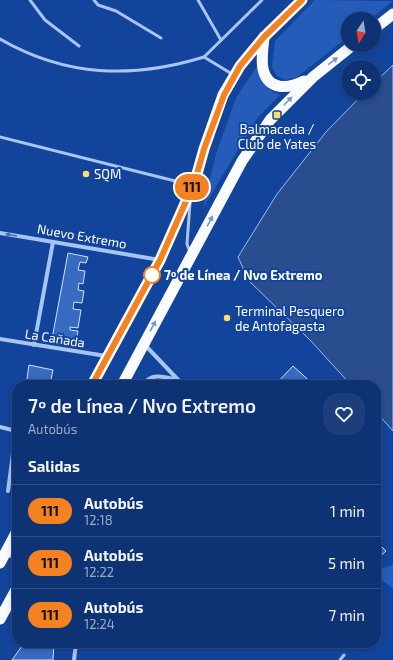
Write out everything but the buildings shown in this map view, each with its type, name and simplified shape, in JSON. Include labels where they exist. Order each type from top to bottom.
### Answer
[{"type":"highway","points":[[95,380],[160,260],[193,185],[213,122],[224,95],[235,76],[264,37],[302,0]]},
{"type":"highway","points":[[381,23],[393,14]]},
{"type":"highway","points":[[264,37],[263,68],[270,81],[280,87],[291,87],[313,76]]},
{"type":"highway","points":[[125,380],[242,161],[270,120],[313,76],[344,52]]},
{"type":"highway","points":[[2,557],[12,540]]},
{"type":"highway","points":[[0,619],[12,597]]},
{"type":"street","name":"Nuevo Extremo","points":[[0,233],[160,260]]},
{"type":"street","points":[[34,345],[53,242]]},
{"type":"street","name":"La Cañada","points":[[0,339],[107,356]]},
{"type":"street","points":[[144,343],[178,380]]},
{"type":"street","points":[[146,380],[160,376],[178,380]]},
{"type":"street","points":[[0,427],[12,430]]},
{"type":"street","points":[[8,491],[12,461]]},
{"type":"street","points":[[74,660],[75,648]]},
{"type":"lane","points":[[30,0],[44,20],[79,46]]},
{"type":"lane","points":[[94,0],[98,4],[116,11],[161,38]]},
{"type":"lane","points":[[198,0],[221,40]]},
{"type":"lane","points":[[0,39],[71,68],[132,72],[152,70],[204,57],[262,0]]},
{"type":"lane","points":[[204,57],[235,76]]},
{"type":"lane","points":[[0,137],[193,185],[187,244],[192,256]]},
{"type":"lane","points":[[340,660],[344,655]]},
{"type":"shaded area","points":[[315,0],[393,1],[379,12],[341,12],[341,42],[297,77],[286,80],[277,76],[272,67],[275,41]]},
{"type":"shaded area","points":[[393,65],[393,431],[381,418],[381,380],[346,380],[310,340],[249,281],[238,257],[277,194],[326,132],[357,100],[381,100],[381,76]]},
{"type":"shaded area","points":[[257,66],[264,84],[280,95],[258,117],[203,208],[216,154],[236,98]]},
{"type":"shaded area","points":[[393,565],[393,589],[381,579],[381,569]]},
{"type":"bus line","name":"111","points":[[95,380],[160,260],[195,181],[213,122],[224,95],[240,66],[264,37],[302,0]]},
{"type":"place","name":"Balmaceda / Club de Yates","points":[[277,115]]},
{"type":"place","name":"SQM","points":[[86,174]]},
{"type":"place","name":"7º de Línea / Nvo Extremo","points":[[152,275]]},
{"type":"place","name":"Terminal Pesquero de Antofagasta","points":[[227,318]]}]
